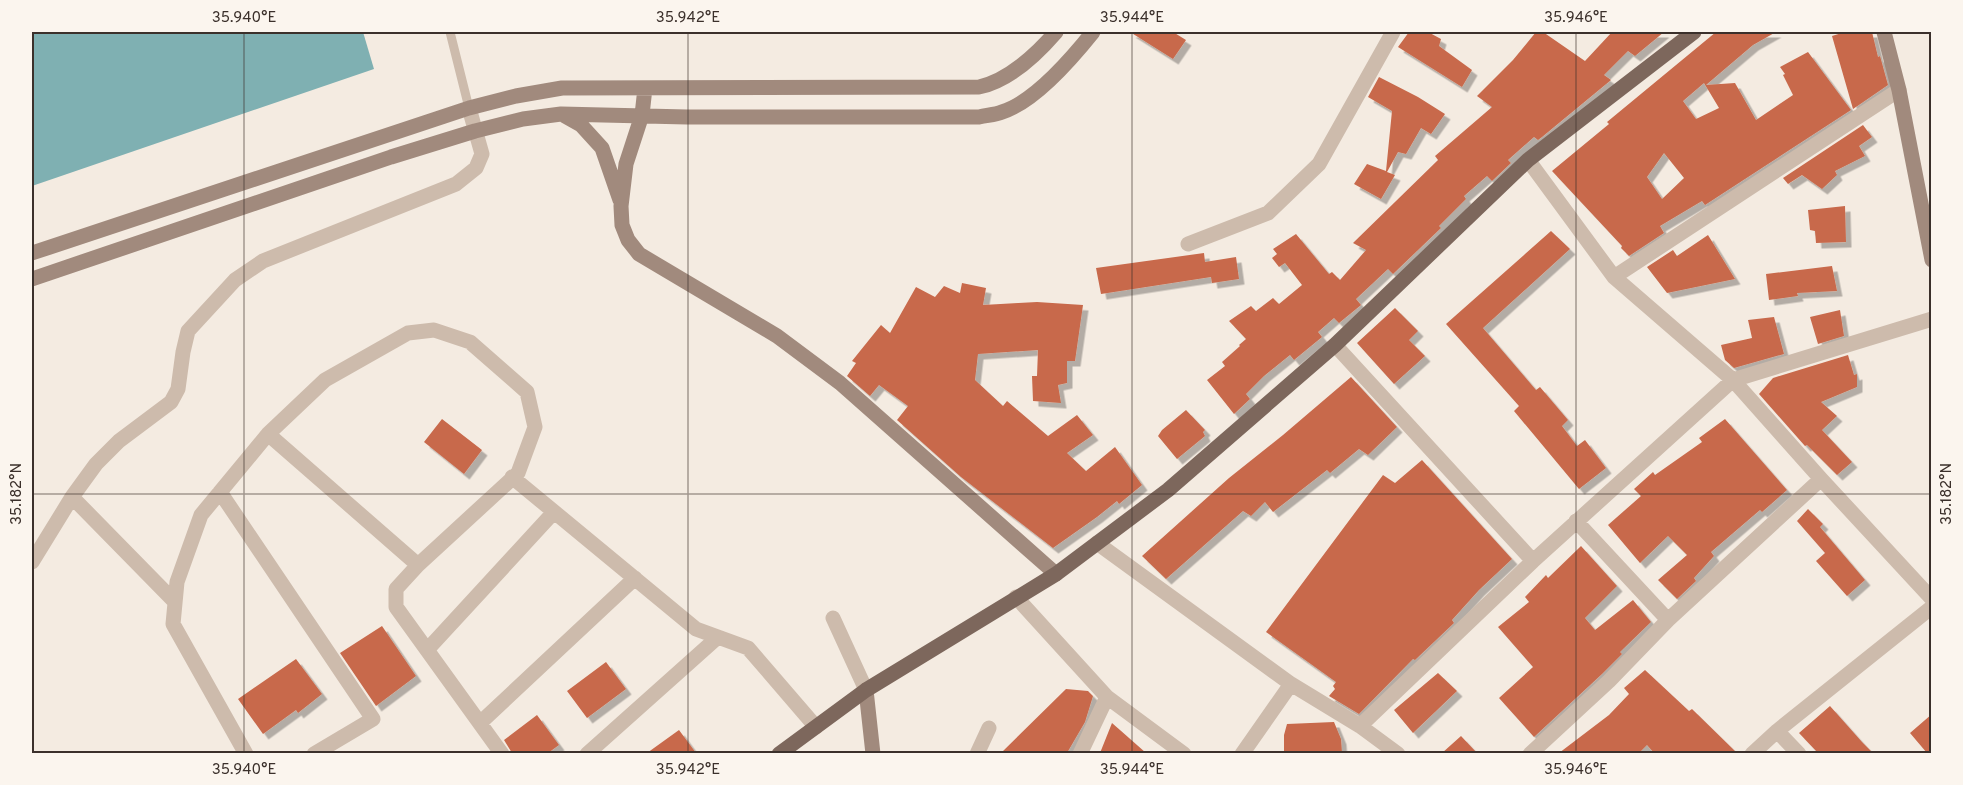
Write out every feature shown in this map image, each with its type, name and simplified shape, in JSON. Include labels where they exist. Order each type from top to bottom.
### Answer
[{"type":"main road","points":[[779,753],[866,690],[1056,574],[1168,490],[1335,345],[1528,160],[1694,32]]},
{"type":"street","points":[[32,254],[469,108],[562,88],[979,87],[1005,78],[1048,42],[1056,32]]},
{"type":"street","points":[[32,279],[380,161],[475,131],[523,119],[561,114],[979,117],[1003,112],[1025,100],[1072,58],[1094,32]]},
{"type":"street","points":[[1188,244],[1268,213],[1319,164],[1393,32]]},
{"type":"street","points":[[1884,32],[1899,90],[1932,260]]},
{"type":"street","points":[[645,88],[642,115],[626,165],[621,206],[622,225],[628,240],[639,254],[777,336],[840,383],[1056,574]]},
{"type":"street","points":[[1614,277],[1899,90]]},
{"type":"street","points":[[32,562],[72,497],[96,465],[119,441],[171,402],[178,389],[188,331],[235,280],[263,261],[456,184],[476,168],[482,154],[469,108]]},
{"type":"street","points":[[561,114],[581,125],[602,148],[621,206]]},
{"type":"street","points":[[1528,160],[1614,277],[1733,380],[1932,599]]},
{"type":"street","points":[[1360,726],[1576,521],[1733,380],[1932,319]]},
{"type":"street","points":[[246,753],[173,624],[177,582],[201,515],[268,435],[325,380],[408,333],[434,330],[470,342],[527,392],[534,428],[518,473],[418,565],[396,589],[396,608],[502,753]]},
{"type":"street","points":[[1335,345],[1533,561]]},
{"type":"street","points":[[268,435],[418,565]]},
{"type":"street","points":[[512,477],[696,628],[748,648],[816,728]]},
{"type":"street","points":[[1530,753],[1609,681],[1668,620],[1821,479]]},
{"type":"street","points":[[220,492],[373,719],[314,753]]},
{"type":"street","points":[[72,497],[175,602]]},
{"type":"street","points":[[427,650],[554,512]]},
{"type":"street","points":[[1576,521],[1668,620]]},
{"type":"street","points":[[1097,543],[1291,684],[1360,726],[1398,753]]},
{"type":"street","points":[[480,723],[635,578]]},
{"type":"street","points":[[1016,597],[1107,697],[1184,753]]},
{"type":"street","points":[[1752,753],[1932,608]]},
{"type":"street","points":[[833,618],[866,690],[873,753]]},
{"type":"street","points":[[587,753],[718,637]]},
{"type":"street","points":[[1242,753],[1291,684]]},
{"type":"street","points":[[1080,753],[1107,697]]},
{"type":"street","points":[[976,753],[989,728]]},
{"type":"street","points":[[1777,731],[1799,753]]},
{"type":"lane","points":[[450,32],[469,108]]},
{"type":"water","points":[[32,32],[363,32],[374,69],[32,186]]},
{"type":"building","points":[[1130,32],[1173,32],[1186,40],[1173,59]]},
{"type":"building","points":[[1409,32],[1428,32],[1441,39],[1439,46],[1472,70],[1462,87],[1398,47]]},
{"type":"building","points":[[1536,32],[1543,32],[1585,61],[1612,32],[1664,32],[1635,56],[1628,51],[1604,75],[1611,80],[1538,140],[1534,137],[1508,160],[1511,163],[1492,181],[1487,176],[1464,196],[1466,199],[1439,226],[1441,228],[1393,274],[1388,269],[1356,299],[1361,305],[1339,323],[1334,318],[1318,332],[1322,337],[1294,360],[1290,355],[1264,376],[1246,394],[1250,399],[1234,414],[1207,380],[1225,366],[1222,362],[1246,339],[1229,321],[1251,306],[1256,311],[1273,298],[1279,304],[1302,285],[1285,263],[1279,267],[1272,258],[1277,254],[1273,249],[1296,234],[1329,274],[1332,272],[1340,280],[1366,250],[1353,243],[1438,160],[1435,156],[1492,107],[1477,96],[1513,60]]},
{"type":"building","points":[[1716,32],[1776,32],[1753,45],[1706,85],[1735,83],[1756,120],[1793,95],[1780,67],[1808,52],[1851,110],[1705,205],[1702,201],[1660,226],[1664,233],[1629,256],[1552,171],[1609,124],[1607,122]],"holes":[[[1704,83],[1719,108],[1696,119],[1683,101]],[[1664,153],[1684,178],[1662,199],[1647,177]]]},
{"type":"building","points":[[1845,32],[1872,32],[1888,85],[1853,109],[1832,36]]},
{"type":"building","points":[[1379,77],[1445,114],[1431,134],[1421,128],[1406,154],[1398,152],[1387,172],[1395,175],[1381,199],[1354,184],[1367,164],[1386,171],[1392,111],[1368,97]]},
{"type":"building","points":[[1863,125],[1872,137],[1859,146],[1865,156],[1835,171],[1837,175],[1822,189],[1802,175],[1788,184],[1783,178]]},
{"type":"building","points":[[1845,206],[1846,242],[1816,243],[1815,231],[1810,230],[1808,210]]},
{"type":"building","points":[[1551,231],[1570,249],[1483,328],[1536,390],[1540,387],[1568,420],[1562,426],[1577,446],[1585,440],[1606,468],[1579,489],[1514,411],[1519,406],[1446,324]]},
{"type":"building","points":[[1708,235],[1735,279],[1667,293],[1647,267],[1673,250],[1677,256]]},
{"type":"building","points":[[1204,253],[1205,262],[1236,257],[1239,279],[1212,283],[1211,277],[1101,294],[1096,268]]},
{"type":"building","points":[[1832,266],[1837,291],[1797,293],[1798,296],[1769,300],[1766,274]]},
{"type":"building","points":[[962,283],[986,288],[983,305],[1037,302],[1083,305],[1075,361],[1067,361],[1067,383],[1058,385],[1061,403],[1033,401],[1032,376],[1037,376],[1038,350],[978,354],[975,380],[1003,406],[1007,401],[1048,436],[1077,415],[1093,435],[1067,453],[1086,471],[1115,447],[1142,485],[1119,504],[1117,501],[1053,548],[961,477],[897,420],[908,406],[879,385],[870,396],[847,376],[856,363],[852,361],[881,325],[890,333],[916,287],[935,297],[944,286],[960,293]]},
{"type":"building","points":[[1395,308],[1418,331],[1409,340],[1425,356],[1394,384],[1357,343]]},
{"type":"building","points":[[1840,310],[1844,336],[1818,344],[1810,317]]},
{"type":"building","points":[[1774,317],[1784,354],[1734,368],[1725,360],[1721,345],[1752,338],[1748,320]]},
{"type":"building","points":[[1848,355],[1854,375],[1857,374],[1857,387],[1821,402],[1837,416],[1822,430],[1852,462],[1837,475],[1807,445],[1805,446],[1759,394],[1773,378]]},
{"type":"building","points":[[1351,377],[1397,427],[1368,455],[1359,449],[1330,473],[1327,470],[1273,512],[1265,502],[1251,516],[1243,511],[1166,579],[1142,556],[1229,478]]},
{"type":"building","points":[[1186,410],[1205,430],[1203,432],[1205,436],[1177,459],[1158,436]]},
{"type":"building","points":[[442,419],[482,450],[464,474],[424,442]]},
{"type":"building","points":[[1725,419],[1787,490],[1711,552],[1714,556],[1694,578],[1696,581],[1677,599],[1658,580],[1687,555],[1668,536],[1640,563],[1608,525],[1641,496],[1634,489],[1653,472],[1655,475],[1702,442],[1699,438]]},
{"type":"building","points":[[1422,460],[1512,559],[1479,590],[1452,620],[1454,623],[1415,660],[1413,659],[1359,714],[1329,696],[1335,689],[1333,686],[1336,682],[1266,632],[1383,475],[1395,483]]},
{"type":"building","points":[[1808,509],[1823,524],[1820,527],[1865,580],[1847,596],[1816,561],[1825,553],[1797,521]]},
{"type":"building","points":[[1581,546],[1617,586],[1585,618],[1595,630],[1633,600],[1651,622],[1620,652],[1622,654],[1602,674],[1534,737],[1499,698],[1533,667],[1498,627],[1529,602],[1525,597],[1546,575],[1548,578]]},
{"type":"building","points":[[382,626],[416,676],[376,706],[340,653]]},
{"type":"building","points":[[296,659],[322,694],[298,713],[296,710],[263,734],[238,699]]},
{"type":"building","points":[[606,662],[626,689],[587,718],[567,691]]},
{"type":"building","points":[[1645,670],[1689,711],[1692,709],[1737,753],[1654,753],[1647,745],[1639,753],[1559,753],[1609,715],[1629,694],[1624,688]]},
{"type":"building","points":[[1438,673],[1457,691],[1413,733],[1394,710]]},
{"type":"building","points":[[1066,689],[1088,691],[1093,696],[1085,722],[1067,753],[1001,753]]},
{"type":"building","points":[[1830,706],[1873,753],[1818,753],[1799,733]]},
{"type":"building","points":[[1932,714],[1932,753],[1927,753],[1910,733]]},
{"type":"building","points":[[537,715],[559,745],[548,753],[512,753],[504,740]]},
{"type":"building","points":[[1334,722],[1341,739],[1342,753],[1284,753],[1284,735],[1287,724]]},
{"type":"building","points":[[1112,723],[1146,753],[1100,753]]},
{"type":"building","points":[[679,730],[696,753],[647,753]]},
{"type":"building","points":[[1461,736],[1477,753],[1442,753]]}]
